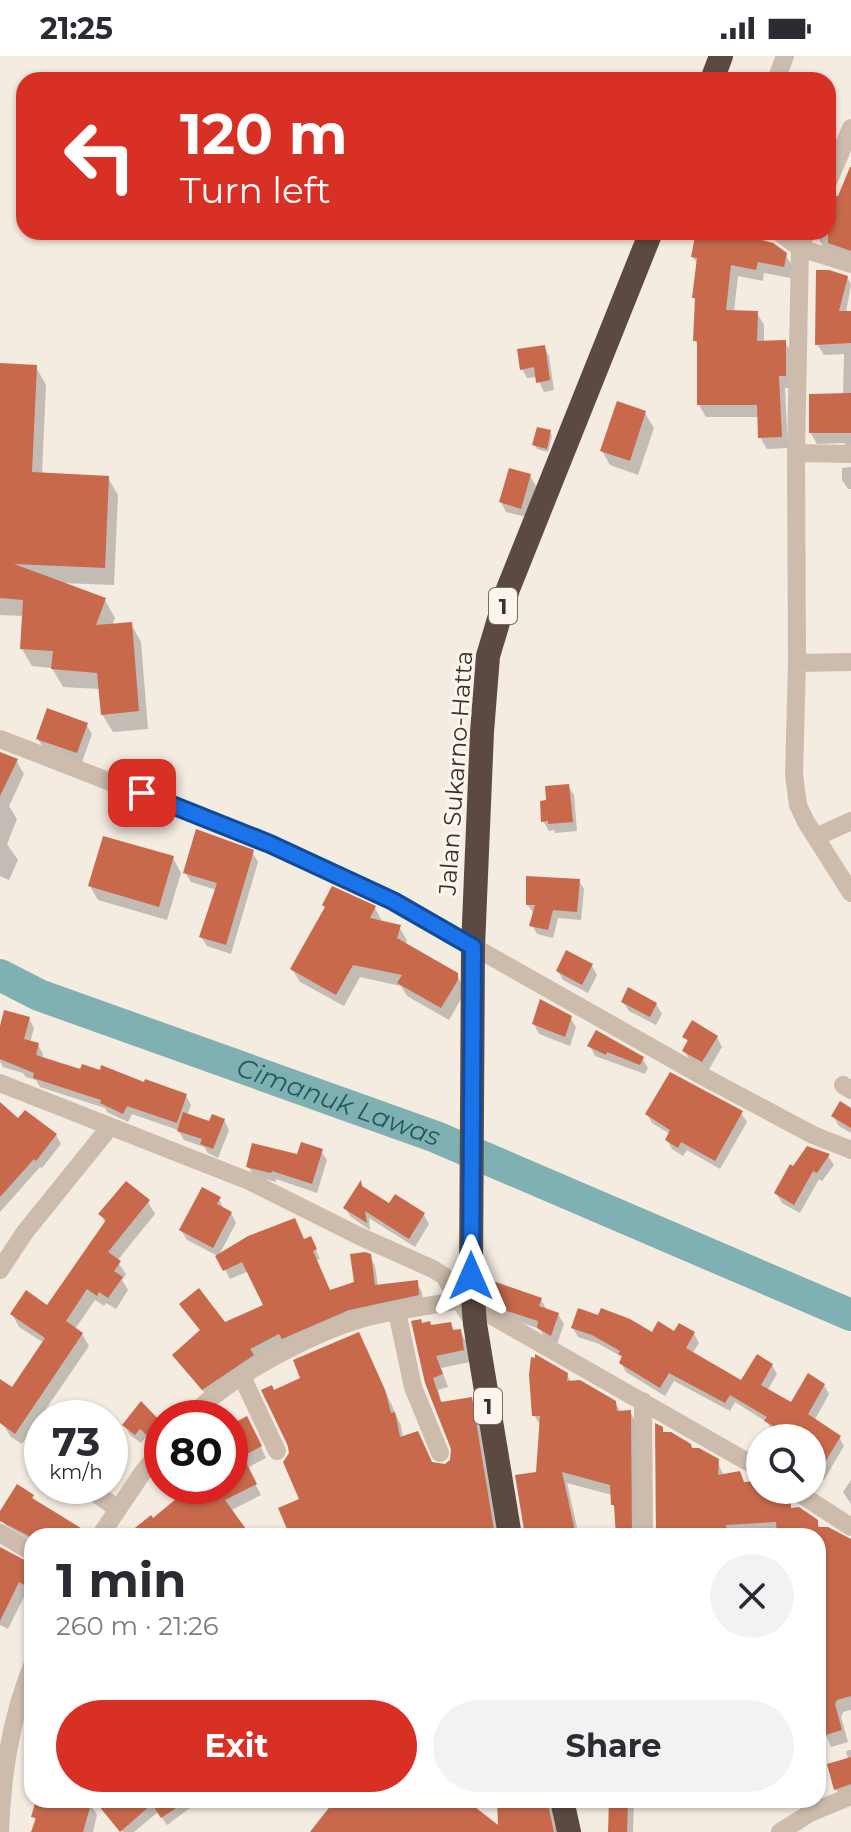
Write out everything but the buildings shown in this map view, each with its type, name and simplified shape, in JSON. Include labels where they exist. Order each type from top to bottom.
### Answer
[{"type":"highway","name":"Jalan Sukarno-Hatta","points":[[509,1528],[469,1310],[473,947],[488,656],[508,589],[648,240]]},
{"type":"highway","points":[[564,1808],[569,1832]]},
{"type":"street","points":[[836,163],[851,128]]},
{"type":"street","points":[[851,264],[803,240],[796,453],[794,775],[798,805],[851,893]]},
{"type":"street","points":[[796,453],[851,454]]},
{"type":"street","points":[[797,663],[851,662]]},
{"type":"street","points":[[0,739],[270,844],[393,901],[695,1072],[813,1135],[851,1150]]},
{"type":"street","points":[[816,837],[851,821]]},
{"type":"street","points":[[0,1083],[249,1181],[359,1236],[424,1264],[444,1276],[469,1310],[643,1401],[746,1461]]},
{"type":"street","points":[[0,1270],[25,1232],[109,1128]]},
{"type":"street","points":[[210,1400],[242,1377],[299,1346],[343,1327],[397,1312],[469,1310]]},
{"type":"street","points":[[397,1312],[413,1387],[440,1453]]},
{"type":"street","points":[[242,1377],[277,1451]]},
{"type":"street","points":[[643,1401],[644,1528]]},
{"type":"street","points":[[105,1528],[144,1474]]},
{"type":"street","points":[[111,1504],[118,1509]]},
{"type":"street","points":[[816,1504],[851,1527]]},
{"type":"street","points":[[0,1533],[24,1547]]},
{"type":"street","points":[[0,1832],[10,1731],[24,1690]]},
{"type":"street","points":[[826,1806],[851,1796]]},
{"type":"street","points":[[780,1832],[822,1808]]},
{"type":"waterway","name":"Cimanuk Lawas","points":[[0,975],[39,995],[436,1137],[851,1315]]},
{"type":"route","points":[[142,793],[270,844],[393,901],[473,947],[471,1276]]}]
